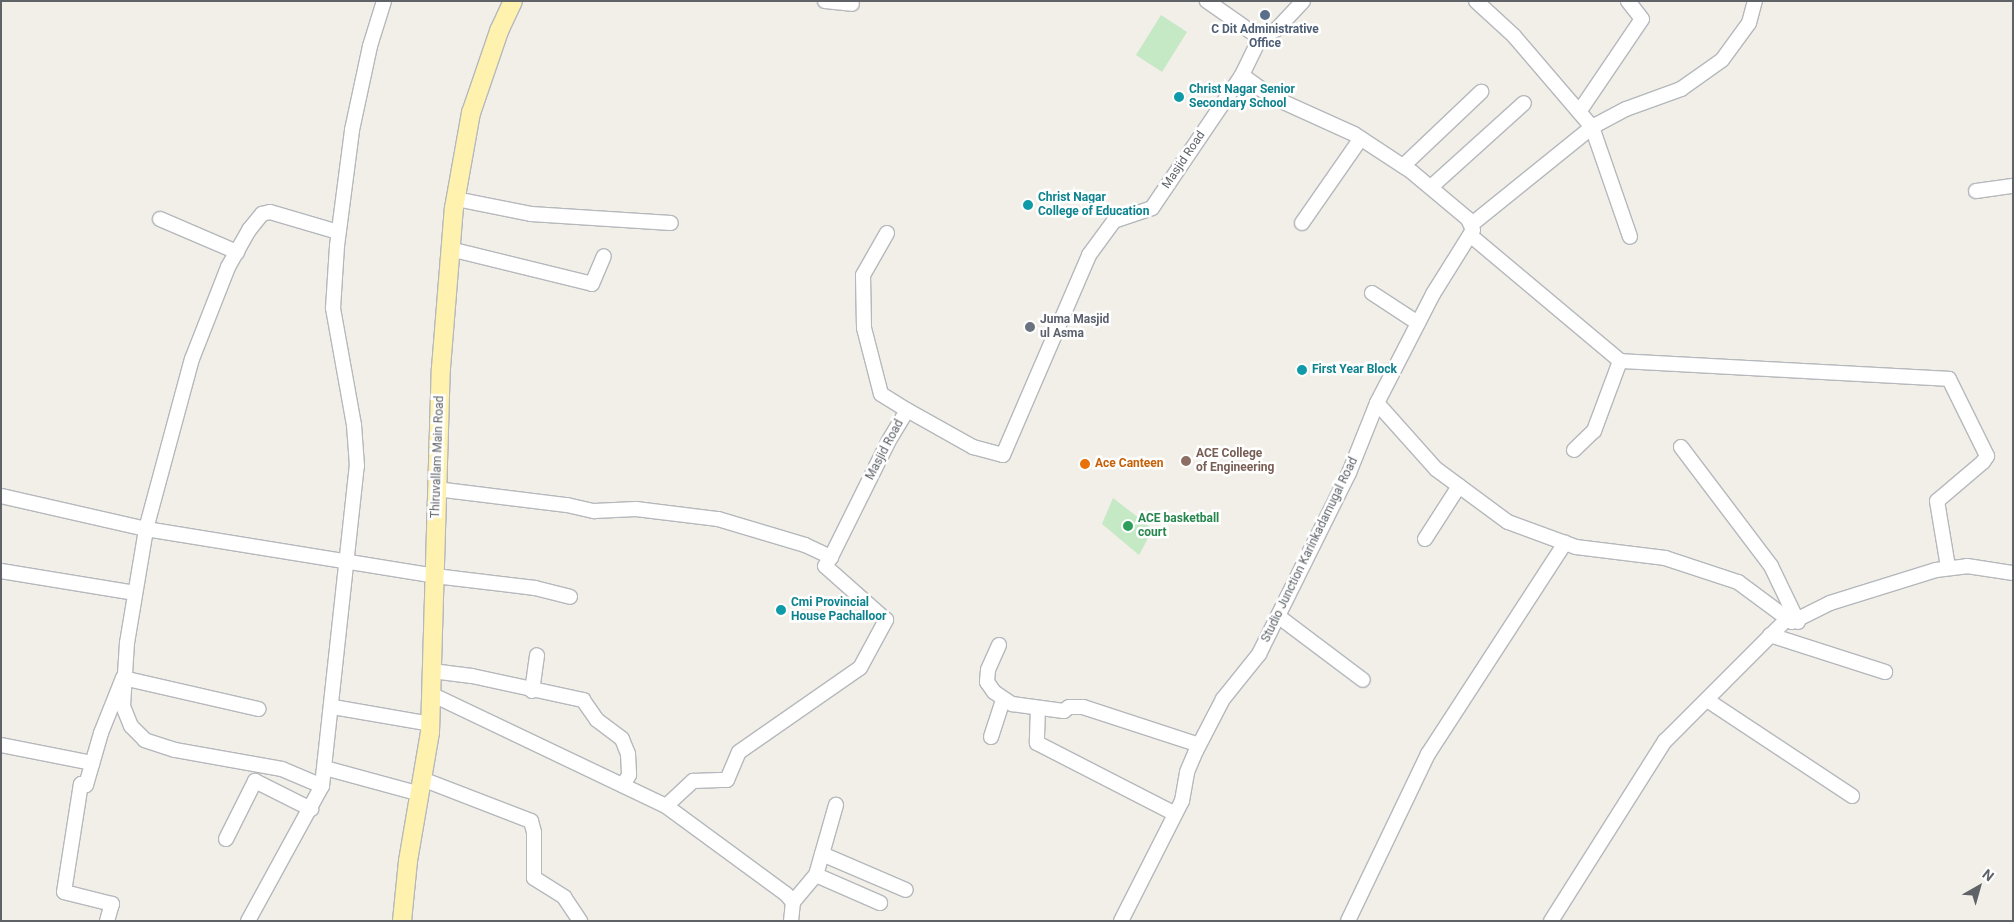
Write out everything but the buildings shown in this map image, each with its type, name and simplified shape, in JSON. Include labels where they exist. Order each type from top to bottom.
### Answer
[{"type":"main road","name":"Thiruvallam Main Road","points":[[402,921],[431,724],[436,489],[450,249],[456,199],[471,113],[499,31],[512,1]]},
{"type":"street","points":[[248,921],[311,808],[322,786],[325,768],[333,707],[357,466],[354,425],[333,308],[338,232],[352,130],[370,46],[384,1]]},
{"type":"street","points":[[825,1],[852,4]]},
{"type":"street","points":[[1206,1],[1260,38]]},
{"type":"street","points":[[1302,1],[1278,29],[1260,38],[1242,75],[1272,97],[1361,138],[1431,187],[1471,230],[1620,361],[1949,379],[1987,457],[1938,499],[1943,564]]},
{"type":"street","points":[[1476,1],[1514,36],[1592,127],[1630,237]]},
{"type":"street","points":[[1579,112],[1642,19],[1628,1]]},
{"type":"street","points":[[1471,230],[1592,127],[1626,109],[1681,89],[1722,60],[1749,23],[1755,1]]},
{"type":"street","name":"Masjid Road","points":[[831,557],[888,442],[907,410],[973,447],[1003,455],[1038,366],[1089,255],[1114,221],[1152,208],[1242,75]]},
{"type":"street","points":[[1403,166],[1481,92]]},
{"type":"street","points":[[1431,187],[1524,103]]},
{"type":"street","points":[[1302,223],[1361,138]]},
{"type":"street","points":[[1976,191],[2013,186]]},
{"type":"street","points":[[456,199],[531,214],[671,223]]},
{"type":"street","points":[[107,921],[112,904],[64,892],[81,784],[86,785],[92,763],[123,678],[146,530],[192,359],[237,252],[262,214],[270,212],[338,232]]},
{"type":"street","points":[[160,219],[237,252]]},
{"type":"street","name":"Studio Junction Karinkadamugal Road","points":[[1121,921],[1175,814],[1199,746],[1223,699],[1259,654],[1349,472],[1377,403],[1418,323],[1471,230]]},
{"type":"street","points":[[887,233],[863,275],[864,328],[881,394],[907,410]]},
{"type":"street","points":[[450,249],[592,284],[604,256]]},
{"type":"street","points":[[1372,293],[1418,323]]},
{"type":"street","points":[[1574,450],[1594,431],[1620,361]]},
{"type":"street","points":[[1377,403],[1404,436],[1436,469],[1508,522],[1564,544],[1594,551],[1665,558],[1738,582],[1754,591],[1792,621]]},
{"type":"street","points":[[1681,447],[1771,566],[1792,621]]},
{"type":"street","points":[[1425,539],[1459,486]]},
{"type":"street","points":[[436,489],[567,505],[594,511],[636,509],[718,519],[805,545],[831,557],[825,566],[886,620],[860,668],[739,752],[727,780],[693,781],[666,806]]},
{"type":"street","points":[[1,496],[146,530],[435,576],[535,588],[570,597]]},
{"type":"street","points":[[1348,921],[1428,754],[1564,544]]},
{"type":"street","points":[[1551,921],[1665,741],[1770,635],[1792,621],[1830,603],[1943,564],[2013,573]]},
{"type":"street","points":[[1,572],[135,593]]},
{"type":"street","points":[[1278,616],[1363,680]]},
{"type":"street","points":[[1770,635],[1886,672]]},
{"type":"street","points":[[999,645],[987,678],[994,692],[1003,699],[1020,707],[1064,711],[1069,707],[1083,707],[1199,746]]},
{"type":"street","points":[[532,691],[536,655]]},
{"type":"street","points":[[432,671],[472,676],[532,691],[583,700],[596,720],[622,739],[628,754],[629,775],[623,785]]},
{"type":"street","points":[[123,678],[258,710]]},
{"type":"street","points":[[123,678],[126,718],[145,740],[175,750],[282,769],[322,786]]},
{"type":"street","points":[[432,694],[666,806],[707,833],[793,902]]},
{"type":"street","points":[[991,737],[1003,699]]},
{"type":"street","points":[[1707,700],[1852,796]]},
{"type":"street","points":[[333,707],[431,724]]},
{"type":"street","points":[[1038,708],[1036,743],[1175,814]]},
{"type":"street","points":[[1,745],[92,763]]},
{"type":"street","points":[[325,768],[421,786],[530,821],[534,832],[534,878],[564,897],[580,921]]},
{"type":"street","points":[[226,839],[255,781],[311,808]]},
{"type":"street","points":[[791,921],[793,902],[816,875],[836,804]]},
{"type":"street","points":[[822,854],[906,890]]},
{"type":"street","points":[[816,875],[880,903]]},
{"type":"green space","points":[[1161,15],[1187,32],[1162,72],[1136,55]]},
{"type":"green space","name":"ACE basketball court","points":[[1113,498],[1153,529],[1139,555],[1102,524]]},
{"type":"place","name":"C Dit Administrative Office","points":[[1265,15]]},
{"type":"place","name":"Christ Nagar Senior Secondary School","points":[[1179,97]]},
{"type":"place","name":"Christ Nagar College of Education","points":[[1028,205]]},
{"type":"place","name":"Juma Masjid ul Asma","points":[[1030,327]]},
{"type":"place","name":"First Year Block","points":[[1302,370]]},
{"type":"place","name":"ACE College of Engineering","points":[[1186,461]]},
{"type":"place","name":"Ace Canteen","points":[[1085,464]]},
{"type":"place","name":"ACE basketball court","points":[[1128,526]]},
{"type":"place","name":"Cmi Provincial House Pachalloor","points":[[781,610]]}]
